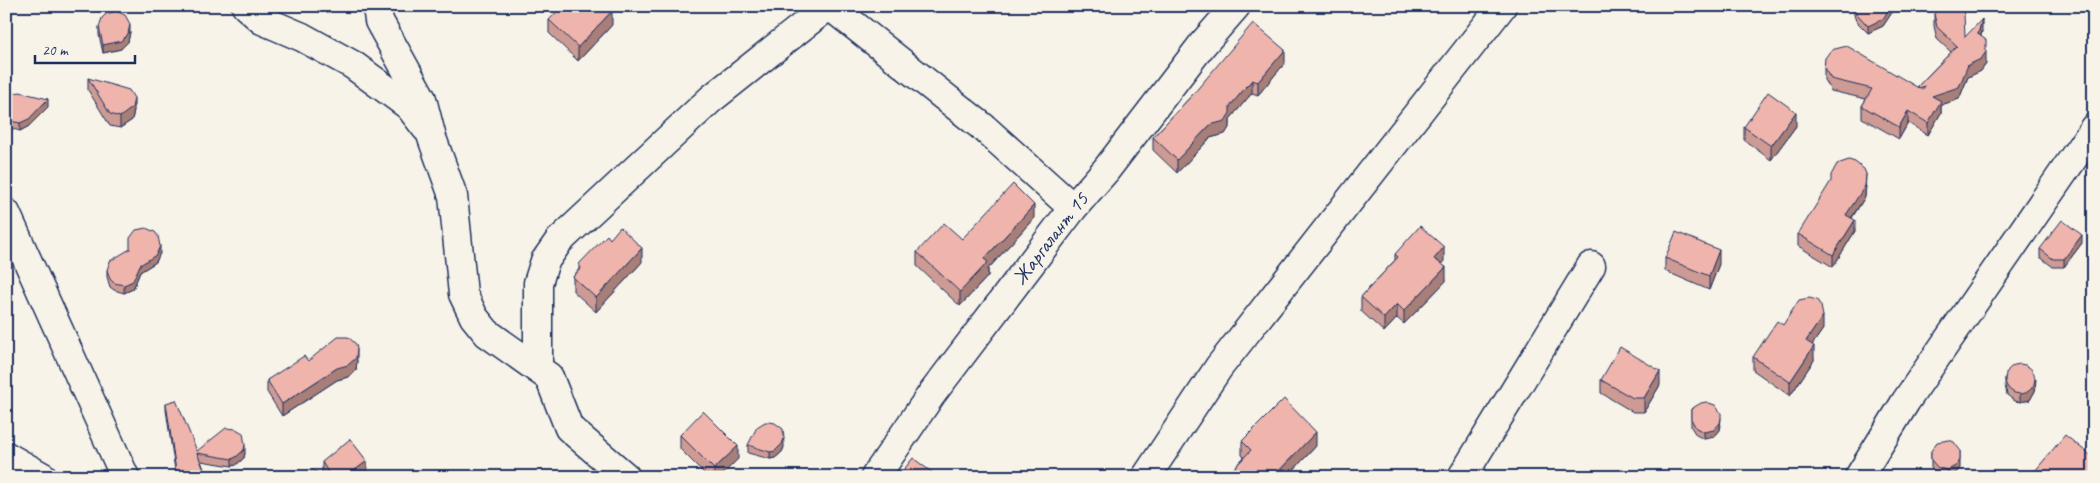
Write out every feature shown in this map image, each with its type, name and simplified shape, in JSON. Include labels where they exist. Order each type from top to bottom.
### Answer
[{"type":"street","points":[[246,6],[262,20],[302,37],[353,65],[409,106],[432,138]]},
{"type":"street","points":[[377,6],[379,21],[422,99],[432,138],[453,196],[463,294],[474,317],[487,333],[549,377],[569,428],[626,477]]},
{"type":"street","points":[[538,368],[538,283],[545,261],[560,241],[711,99],[829,6],[984,128],[1073,208]]},
{"type":"street","name":"Жаргалант 15","points":[[874,477],[931,395],[1073,208],[1106,170],[1202,45],[1236,6]]},
{"type":"street","points":[[1146,477],[1219,366],[1502,6]]},
{"type":"street","points":[[1859,477],[1906,401],[2094,128]]},
{"type":"street","points":[[6,213],[125,477]]},
{"type":"street","points":[[1462,477],[1591,266]]},
{"type":"street","points":[[6,456],[43,477]]},
{"type":"building","points":[[562,6],[607,6],[612,11],[578,47],[549,20]]},
{"type":"building","points":[[1854,6],[1891,6],[1883,19],[1868,26],[1856,13]]},
{"type":"building","points":[[1940,6],[1960,6],[1964,14],[1965,37],[1982,19],[1978,34],[1986,40],[1986,52],[1981,59],[1968,65],[1959,87],[1932,96],[1941,101],[1928,123],[1908,111],[1899,127],[1862,106],[1872,89],[1831,79],[1824,68],[1825,58],[1831,50],[1847,46],[1922,90],[1925,86],[1919,88],[1918,86],[1957,46],[1937,27],[1934,14]]},
{"type":"building","points":[[116,11],[125,15],[130,24],[128,34],[121,41],[103,45],[99,27],[102,18],[106,14]]},
{"type":"building","points":[[1253,23],[1285,50],[1258,82],[1252,80],[1230,106],[1230,113],[1225,121],[1210,125],[1177,160],[1153,137],[1195,92]]},
{"type":"building","points":[[88,78],[129,90],[134,98],[132,108],[120,117],[110,114]]},
{"type":"building","points":[[20,92],[48,99],[29,119],[20,123],[10,121],[6,115],[6,98]]},
{"type":"building","points":[[1768,92],[1796,112],[1771,146],[1744,127]]},
{"type":"building","points":[[1849,160],[1864,169],[1866,174],[1865,186],[1846,215],[1855,220],[1833,255],[1798,234],[1831,181],[1831,175],[1837,164]]},
{"type":"building","points":[[1013,184],[1034,205],[984,259],[988,262],[960,292],[917,252],[944,223],[962,239]]},
{"type":"building","points":[[2062,220],[2082,235],[2064,259],[2053,259],[2040,249]]},
{"type":"building","points":[[1420,226],[1444,247],[1434,259],[1446,267],[1404,311],[1397,304],[1384,318],[1361,297],[1398,257],[1395,254]]},
{"type":"building","points":[[620,227],[642,248],[596,298],[573,277],[581,268],[579,264],[607,235],[610,239]]},
{"type":"building","points":[[146,228],[155,232],[158,236],[160,246],[156,255],[140,265],[133,281],[124,285],[114,283],[110,279],[107,270],[110,261],[130,249],[130,238],[136,230]]},
{"type":"building","points":[[1676,232],[1719,250],[1709,276],[1665,258]]},
{"type":"building","points":[[2090,260],[2094,260],[2094,268]]},
{"type":"building","points":[[1809,298],[1817,300],[1821,306],[1823,316],[1806,341],[1814,346],[1790,382],[1753,357],[1777,321],[1783,325],[1799,300]]},
{"type":"building","points":[[338,337],[348,337],[356,344],[356,358],[348,365],[337,368],[282,404],[267,380],[304,356],[308,361]]},
{"type":"building","points":[[1620,347],[1660,371],[1644,398],[1633,398],[1601,380]]},
{"type":"building","points":[[2020,364],[2031,368],[2035,379],[2031,390],[2020,394],[2009,390],[2005,379],[2009,368]]},
{"type":"building","points":[[1284,399],[1316,432],[1273,477],[1226,477],[1251,450],[1242,441]]},
{"type":"building","points":[[176,400],[197,451],[226,428],[236,429],[243,433],[244,450],[232,459],[197,453],[207,477],[181,477],[176,471],[166,403]]},
{"type":"building","points":[[1706,402],[1715,405],[1721,413],[1721,418],[1720,423],[1714,430],[1704,432],[1696,428],[1691,419],[1691,409]]},
{"type":"building","points":[[703,411],[738,446],[714,469],[680,435]]},
{"type":"building","points":[[765,422],[775,423],[783,429],[784,439],[775,451],[770,452],[748,445],[757,427]]},
{"type":"building","points":[[2065,435],[2094,458],[2094,477],[2030,477]]},
{"type":"building","points":[[350,439],[367,461],[346,477],[331,477],[322,462]]},
{"type":"building","points":[[1949,440],[1954,442],[1960,450],[1960,460],[1957,465],[1948,470],[1938,468],[1931,460],[1931,451],[1937,442]]},
{"type":"building","points":[[913,458],[938,477],[898,477]]},
{"type":"building","points":[[313,470],[325,477],[306,477]]}]
